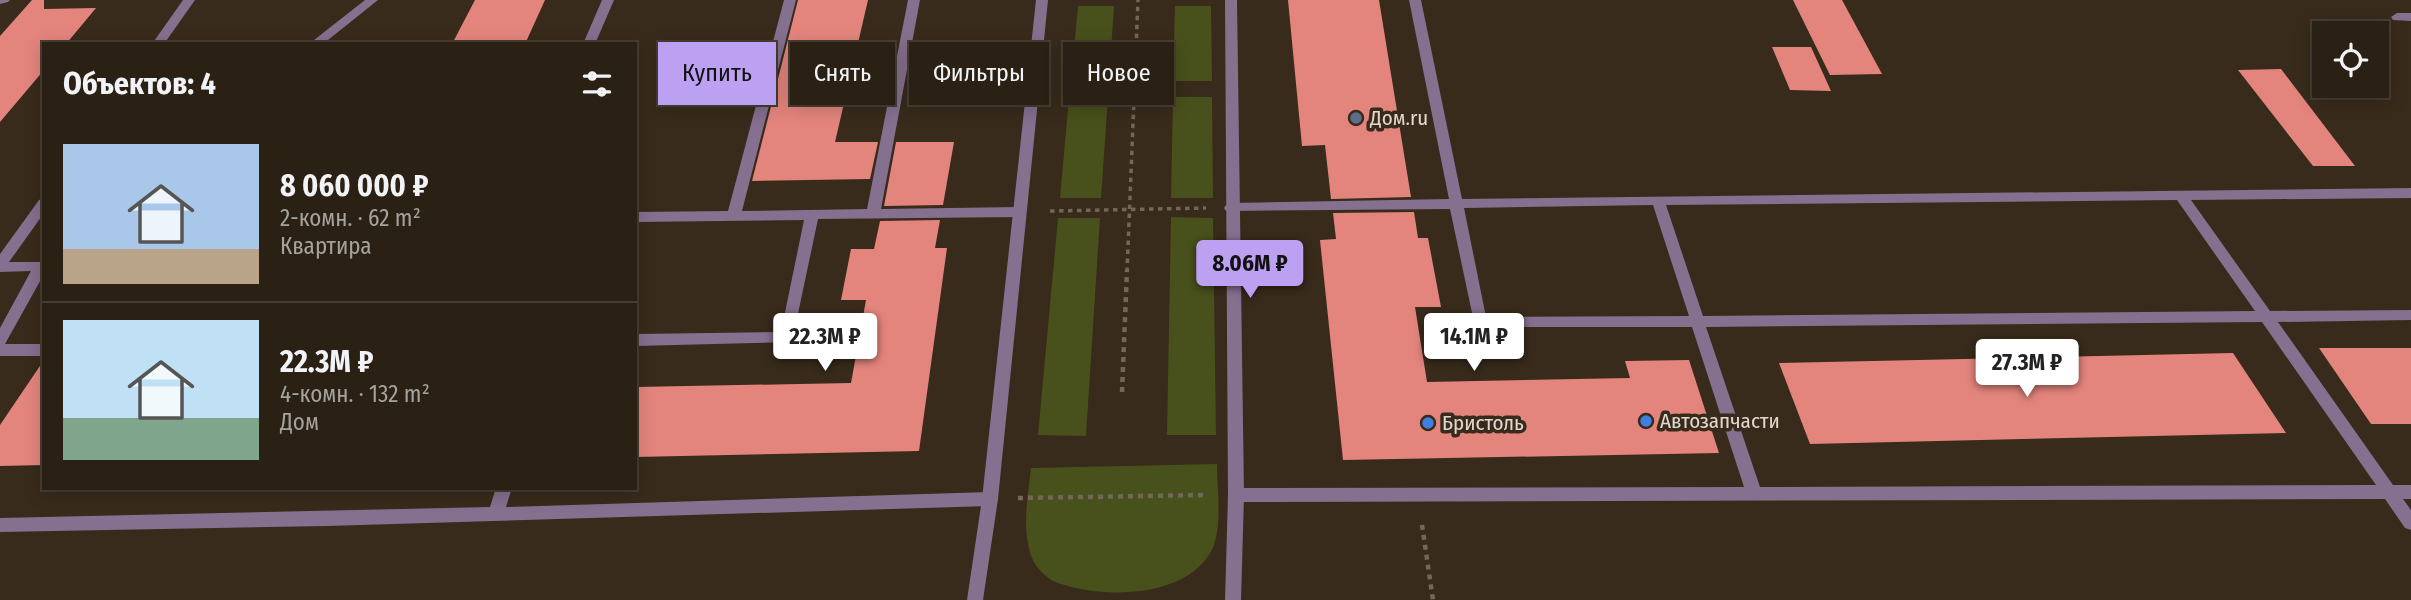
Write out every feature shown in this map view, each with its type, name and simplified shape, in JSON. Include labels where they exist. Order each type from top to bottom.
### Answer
[{"type":"street","points":[[159,42],[189,0]]},
{"type":"street","points":[[318,42],[372,0]]},
{"type":"street","points":[[590,42],[608,0]]},
{"type":"street","points":[[734,215],[790,0]]},
{"type":"street","points":[[873,214],[914,0]]},
{"type":"street","points":[[975,600],[990,499],[1042,0]]},
{"type":"street","points":[[1231,0],[1231,208],[1236,495],[1233,600]]},
{"type":"street","points":[[1415,0],[1480,323],[2411,315]]},
{"type":"street","points":[[2398,17],[2411,17]]},
{"type":"street","points":[[1231,208],[1658,200],[2411,193]]},
{"type":"street","points":[[2181,195],[2411,523]]},
{"type":"street","points":[[1658,200],[1754,494]]},
{"type":"street","points":[[0,265],[42,206]]},
{"type":"street","points":[[637,217],[1019,212]]},
{"type":"street","points":[[637,340],[787,338],[812,215]]},
{"type":"street","points":[[0,265],[41,266],[0,341]]},
{"type":"street","points":[[0,351],[42,350]]},
{"type":"street","points":[[496,514],[503,490]]},
{"type":"street","points":[[1236,495],[2411,492]]},
{"type":"street","points":[[0,525],[990,499]]},
{"type":"path","points":[[1122,392],[1138,0]]},
{"type":"path","points":[[1019,212],[1231,208]]},
{"type":"path","points":[[990,499],[1236,495]]},
{"type":"path","points":[[1418,496],[1433,600]]},
{"type":"green space","points":[[1078,6],[1114,6],[1112,42],[1075,42]]},
{"type":"green space","points":[[1175,6],[1211,6],[1212,81],[1174,81]]},
{"type":"green space","points":[[1174,97],[1212,97],[1213,198],[1171,198]]},
{"type":"green space","points":[[1068,105],[1108,105],[1101,198],[1060,198]]},
{"type":"green space","points":[[1171,217],[1213,218],[1216,435],[1167,435]]},
{"type":"green space","points":[[1058,218],[1100,218],[1086,436],[1038,435]]},
{"type":"green space","points":[[1217,464],[1218,515],[1214,545],[1203,563],[1186,576],[1166,586],[1142,591],[1094,591],[1053,581],[1034,562],[1026,524],[1031,468]]},
{"type":"building","points":[[32,0],[44,0],[44,9],[96,8],[68,42],[42,42],[42,72],[0,122],[0,36]]},
{"type":"building","points":[[475,0],[545,0],[526,42],[453,42]]},
{"type":"building","points":[[798,0],[868,0],[858,42],[790,42],[790,105],[844,105],[835,142],[878,142],[870,179],[752,181],[771,105],[776,105],[776,87]]},
{"type":"building","points":[[1288,0],[1379,0],[1411,197],[1331,199],[1325,145],[1302,146]]},
{"type":"building","points":[[1793,0],[1842,0],[1882,74],[1830,75]]},
{"type":"building","points":[[1772,47],[1811,47],[1831,91],[1790,90]]},
{"type":"building","points":[[2281,69],[2355,166],[2313,166],[2238,70]]},
{"type":"building","points":[[896,142],[954,142],[943,205],[884,206]]},
{"type":"building","points":[[1414,212],[1418,238],[1428,238],[1441,307],[1415,307],[1427,382],[1630,378],[1625,361],[1689,360],[1719,453],[1343,460],[1320,240],[1336,239],[1333,213]]},
{"type":"building","points":[[940,220],[935,248],[947,248],[919,451],[637,457],[637,387],[851,383],[866,300],[841,300],[851,249],[874,249],[880,221]]},
{"type":"building","points":[[2319,348],[2411,348],[2411,424],[2371,424]]},
{"type":"building","points":[[2233,353],[2286,433],[1810,444],[1779,363]]},
{"type":"building","points":[[42,363],[42,465],[0,466],[0,425]]},
{"type":"place","name":"Дом.ru","points":[[1356,118]]},
{"type":"place","name":"Автозапчасти","points":[[1646,421]]},
{"type":"place","name":"Бристоль","points":[[1428,423]]}]
